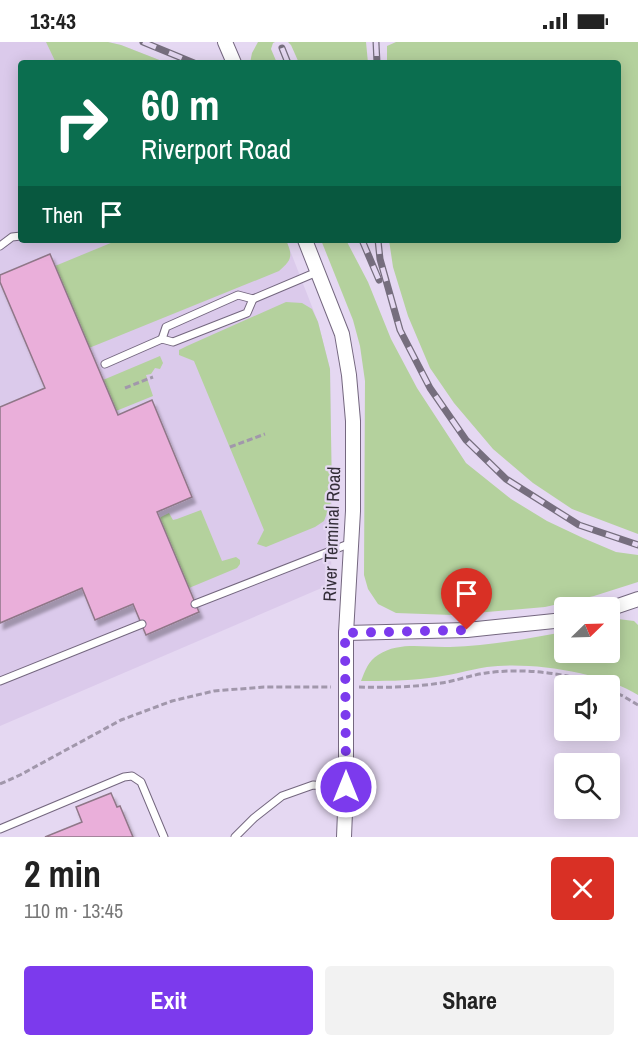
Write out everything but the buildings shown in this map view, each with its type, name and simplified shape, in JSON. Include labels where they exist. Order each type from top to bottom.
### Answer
[{"type":"street","points":[[225,42],[233,60]]},
{"type":"street","name":"River Terminal Road","points":[[306,243],[342,334],[349,375],[353,421],[353,510],[345,633],[344,837]]},
{"type":"street","points":[[620,605],[638,599]]},
{"type":"street","points":[[345,633],[467,630],[554,621]]},
{"type":"lane","points":[[0,246],[12,237],[18,236]]},
{"type":"lane","points":[[162,339],[166,327],[238,295],[253,299],[317,272]]},
{"type":"lane","points":[[105,364],[162,339],[173,342],[247,313],[253,299]]},
{"type":"lane","points":[[195,603],[351,543]]},
{"type":"lane","points":[[0,681],[142,624]]},
{"type":"lane","points":[[0,829],[124,777],[132,776],[141,782],[164,837]]},
{"type":"lane","points":[[235,837],[254,818],[282,796],[313,785],[346,787]]},
{"type":"path","points":[[125,388],[153,377]]},
{"type":"path","points":[[230,447],[265,434]]},
{"type":"path","points":[[0,784],[121,720],[172,701],[214,691],[264,687],[395,686],[441,683],[487,673],[540,671],[559,675]]},
{"type":"path","points":[[620,695],[638,705]]},
{"type":"shaded area","points":[[0,42],[108,42],[159,60],[18,60],[18,243],[287,243],[318,322],[330,369],[331,584],[0,726]]},
{"type":"green space","points":[[46,42],[108,42],[159,60],[55,60]]},
{"type":"green space","points":[[258,42],[275,42],[271,49],[276,60],[251,60]]},
{"type":"green space","points":[[288,42],[366,42],[368,60],[298,60]]},
{"type":"green space","points":[[396,42],[638,42],[638,534],[572,509],[533,483],[493,449],[454,403],[430,368],[408,316],[393,267],[389,243],[621,243],[621,60],[387,60],[387,46]]},
{"type":"green space","points":[[111,243],[287,243],[290,250],[287,264],[279,271],[89,348],[55,266]]},
{"type":"green space","points":[[322,243],[348,243],[368,282],[391,339],[417,388],[466,463],[511,499],[547,521],[616,552],[638,555],[638,582],[590,597],[554,597],[554,605],[545,607],[452,615],[396,613],[378,604],[368,589],[364,575],[365,381],[360,346],[353,320]]},
{"type":"green space","points":[[286,302],[302,303],[312,309],[318,322],[330,369],[332,500],[324,521],[266,547],[257,544],[264,530],[194,361],[179,355],[179,350]]},
{"type":"green space","points":[[160,356],[163,363],[160,369],[155,368],[151,374],[146,375],[153,396],[116,411],[103,380]]},
{"type":"green space","points":[[201,510],[222,561],[236,557],[240,560],[240,564],[237,568],[189,588],[159,518],[169,513],[173,520]]},
{"type":"green space","points":[[620,619],[634,621],[638,625],[638,695],[620,686],[620,675],[589,675],[544,667],[487,667],[420,679],[361,681],[367,666],[375,657],[395,648],[450,647],[521,640],[554,634],[554,663],[620,663]]},
{"type":"railway","points":[[143,42],[187,60]]},
{"type":"railway","points":[[376,42],[377,60]]},
{"type":"railway","points":[[282,48],[287,60]]},
{"type":"railway","points":[[363,243],[379,280]]},
{"type":"railway","points":[[378,243],[380,259],[400,330],[430,388],[466,440],[506,479],[579,525],[638,545]]},
{"type":"route","points":[[346,787],[345,633],[467,630]]}]
